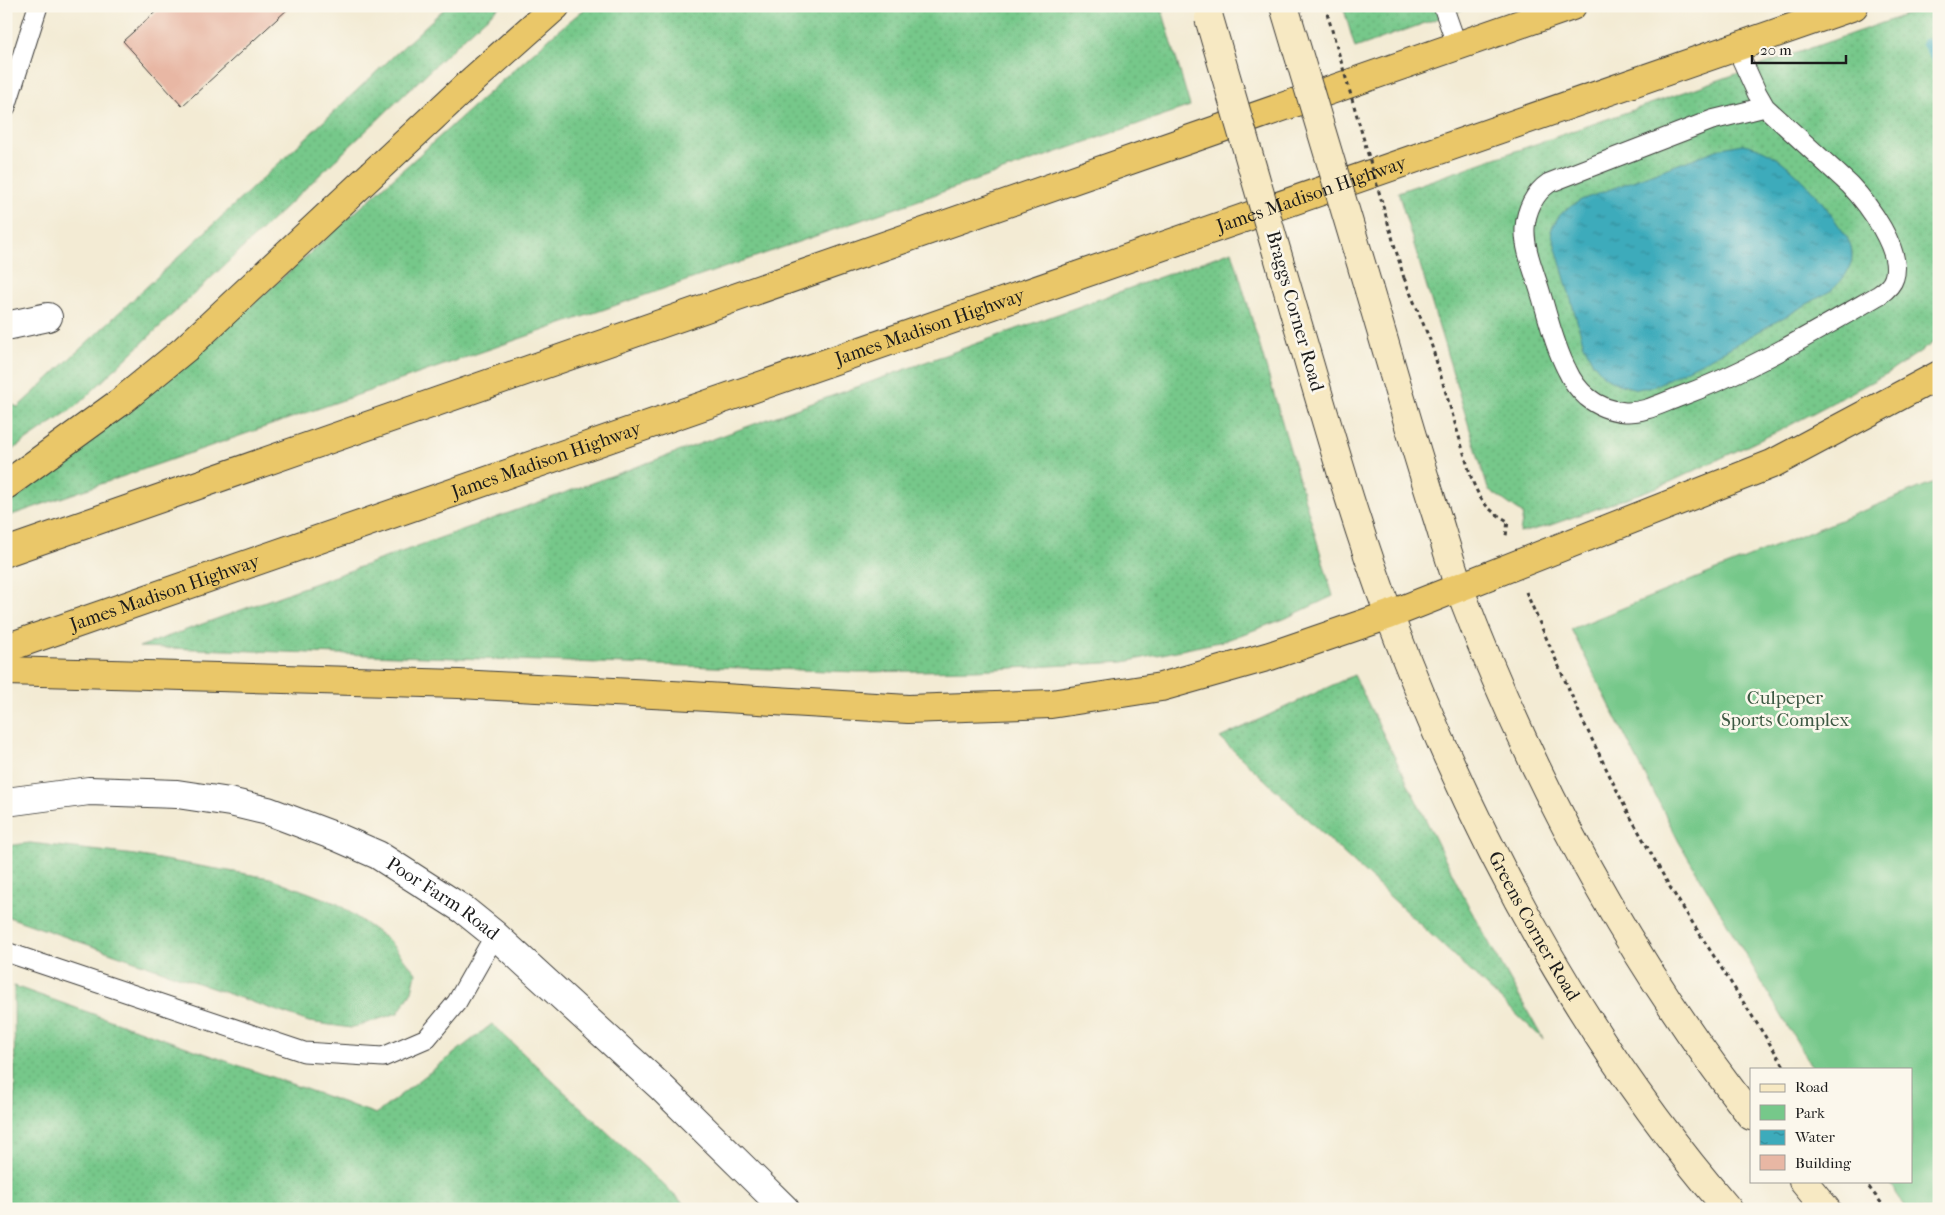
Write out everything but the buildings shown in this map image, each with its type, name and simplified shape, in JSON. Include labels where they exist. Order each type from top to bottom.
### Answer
[{"type":"highway","points":[[6,485],[119,403],[185,349],[463,89],[556,6]]},
{"type":"highway","points":[[6,552],[1572,6]]},
{"type":"highway","name":"James Madison Highway","points":[[6,648],[1854,6]]},
{"type":"highway","points":[[6,671],[459,684],[908,710],[1050,704],[1161,687],[1270,656],[1389,615],[1772,464],[1939,375]]},
{"type":"street","points":[[1284,6],[1427,485],[1460,588],[1501,691],[1553,803],[1609,904],[1668,1000],[1750,1115]]},
{"type":"street","name":"Braggs Corner Road","points":[[1207,12],[1295,315],[1354,510],[1389,615]]},
{"type":"street","points":[[6,326],[48,316]]},
{"type":"street","name":"Greens Corner Road","points":[[1389,615],[1429,718],[1465,796],[1509,883],[1556,966],[1627,1078],[1704,1181],[1728,1209]]},
{"type":"street","name":"Poor Farm Road","points":[[6,802],[89,790],[178,794],[230,802],[268,811],[378,855],[464,910],[495,935],[662,1088],[785,1209]]},
{"type":"street","points":[[1803,1182],[1826,1209]]},
{"type":"lane","points":[[6,107],[38,6]]},
{"type":"lane","points":[[1443,6],[1457,46]]},
{"type":"lane","points":[[1736,47],[1765,107],[1861,196],[1881,225],[1889,242],[1895,267],[1895,277],[1886,290],[1800,340],[1706,387],[1642,410],[1627,412],[1611,410],[1597,404],[1578,387],[1558,351],[1528,252],[1525,230],[1526,218],[1535,197],[1540,189],[1549,183],[1712,120],[1765,107]]},
{"type":"lane","points":[[6,952],[304,1052],[384,1057],[427,1038],[457,1002],[495,935]]},
{"type":"path","points":[[1325,6],[1404,278],[1430,340],[1472,480],[1480,499],[1492,513],[1508,522],[1506,538]]},
{"type":"path","points":[[1536,615],[1582,720],[1626,809],[1671,889],[1785,1068]]},
{"type":"path","points":[[1865,1182],[1886,1209]]},
{"type":"green space","points":[[447,6],[500,6],[467,35],[75,407],[6,454],[6,402],[18,407]]},
{"type":"green space","points":[[588,6],[1161,6],[1190,106],[6,517],[6,506],[184,366],[555,33]]},
{"type":"green space","points":[[1343,6],[1473,6],[1355,48]]},
{"type":"green space","points":[[1931,6],[1939,6],[1939,339],[1888,373],[1781,430],[1666,484],[1548,526],[1520,533],[1523,514],[1488,489],[1398,192]]},
{"type":"green space","points":[[1232,251],[1333,596],[1284,619],[1224,641],[1124,662],[975,670],[858,672],[139,647]]},
{"type":"green space","name":"Culpeper Sports Complex","points":[[1939,480],[1939,1209],[1907,1209],[1889,1182],[1912,1182],[1912,1068],[1812,1068],[1679,842],[1571,629]]},
{"type":"green space","points":[[1354,675],[1469,907],[1543,1039],[1220,738]]},
{"type":"green space","points":[[30,843],[135,855],[270,878],[338,904],[387,939],[416,973],[412,991],[398,1013],[351,1028],[309,1022],[6,916],[6,846]]},
{"type":"green space","points":[[14,986],[376,1114],[492,1024],[689,1209],[6,1209],[6,1115],[15,1113]]},
{"type":"water","points":[[1742,144],[1756,147],[1770,154],[1808,186],[1829,211],[1849,242],[1852,250],[1852,259],[1849,269],[1832,290],[1726,350],[1654,386],[1637,389],[1618,384],[1604,376],[1593,363],[1584,345],[1551,231],[1556,220],[1563,212],[1581,200],[1722,148]]},
{"type":"waterway","points":[[1926,43],[1939,65]]}]
